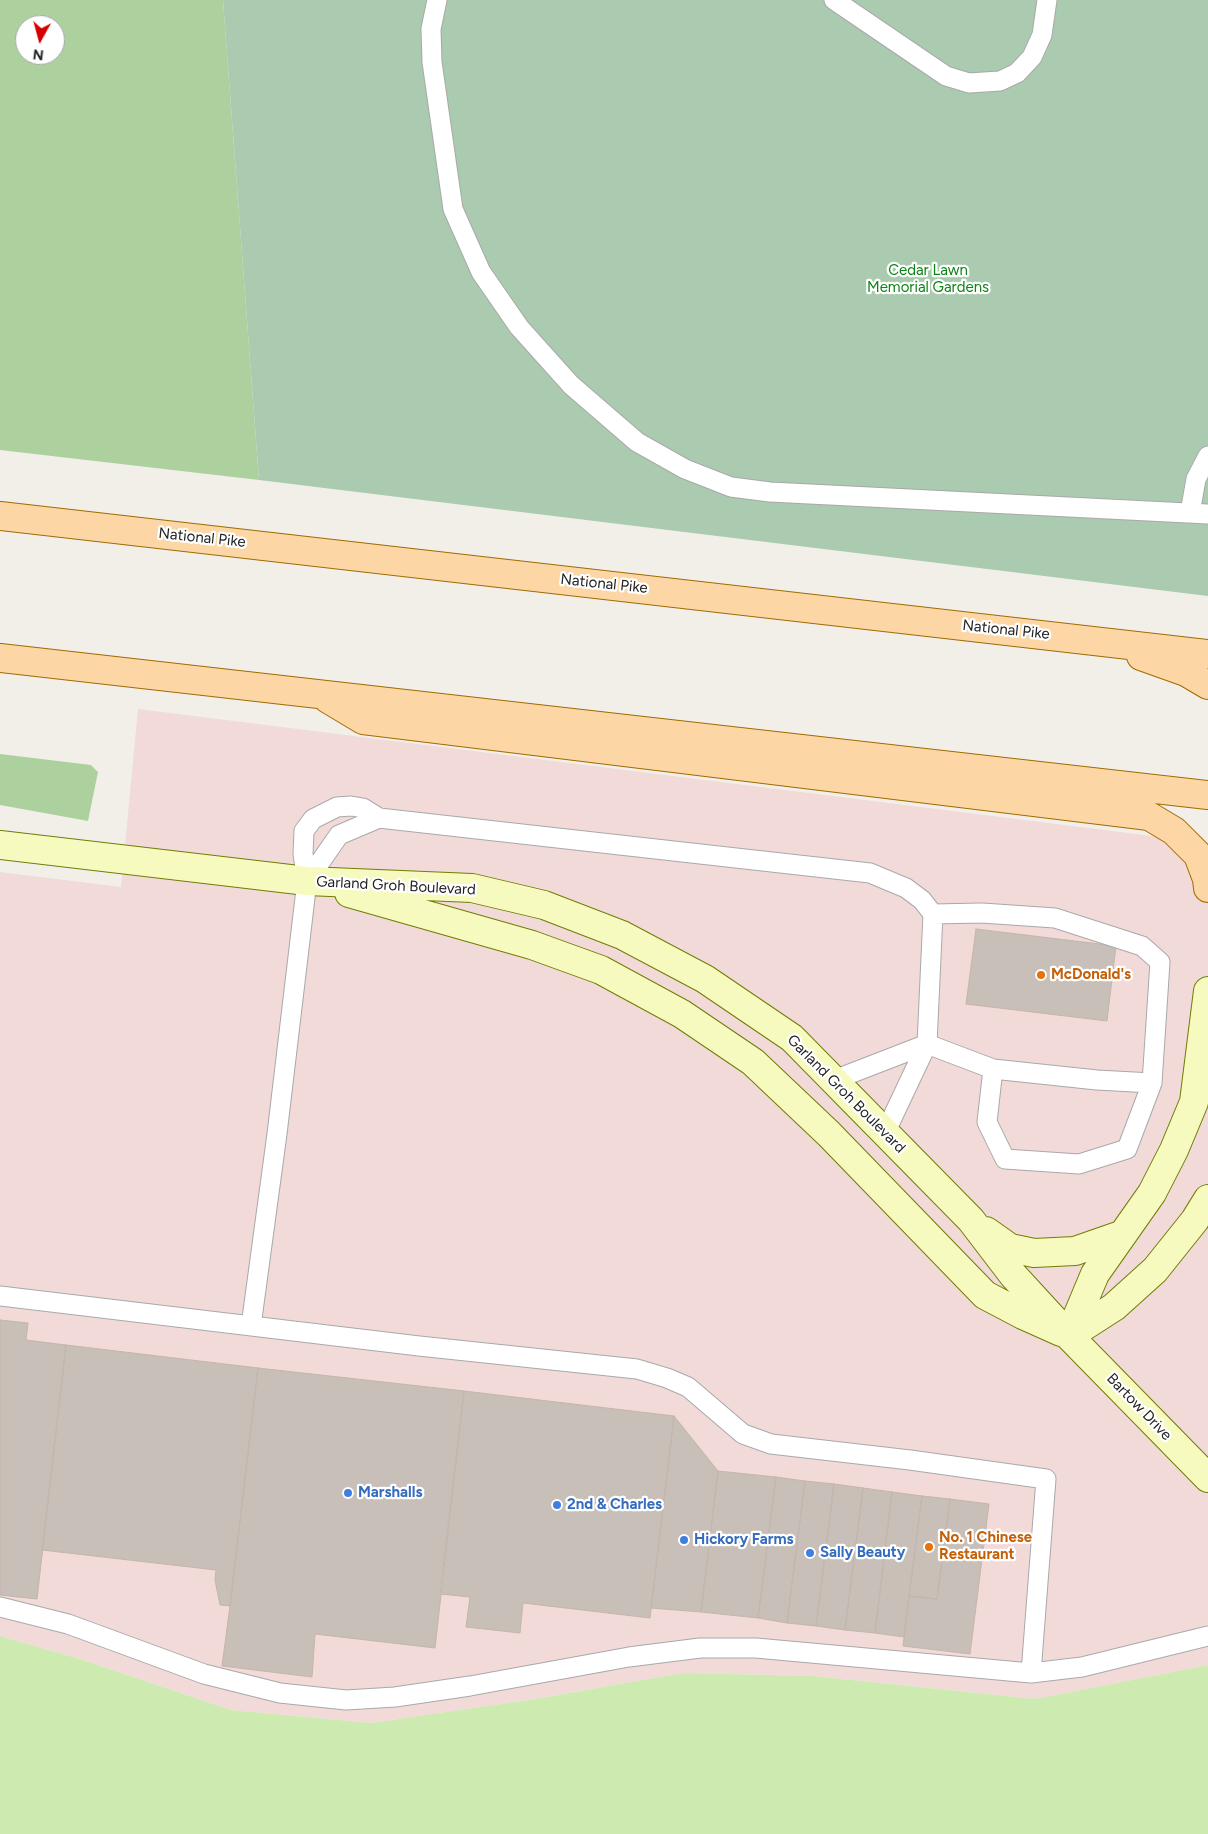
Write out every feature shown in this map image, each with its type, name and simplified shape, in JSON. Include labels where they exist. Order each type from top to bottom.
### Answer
[{"type":"main road","name":"National Pike","points":[[0,516],[1208,654]]},
{"type":"main road","points":[[1094,640],[1186,672],[1208,685]]},
{"type":"main road","points":[[0,658],[1208,795]]},
{"type":"main road","points":[[320,695],[363,720],[1149,816],[1174,831],[1198,855],[1208,879],[1208,888]]},
{"type":"street","name":"Garland Groh Boulevard","points":[[0,845],[307,881],[472,888],[544,905],[622,935],[705,979],[792,1038],[971,1220],[1013,1275],[1069,1336]]},
{"type":"street","name":"Garland Groh Boulevard","points":[[307,881],[549,952],[601,970],[682,1014],[753,1062],[829,1134],[985,1295],[1022,1315],[1069,1336]]},
{"type":"street","points":[[1069,1336],[1095,1274],[1152,1192],[1174,1150],[1194,1102],[1208,991]]},
{"type":"street","points":[[1069,1336],[1114,1307],[1155,1270],[1195,1220],[1208,1199]]},
{"type":"street","points":[[971,1220],[1010,1248],[1034,1253],[1075,1251],[1121,1235]]},
{"type":"street","name":"Bartow Drive","points":[[1069,1336],[1208,1478]]},
{"type":"lane","points":[[438,0],[430,29],[432,62],[453,209],[481,272],[519,327],[571,385],[637,442],[686,469],[731,487],[770,492],[1199,514],[1196,480],[1208,456]]},
{"type":"lane","points":[[834,0],[946,76],[969,84],[1000,81],[1017,73],[1032,58],[1042,35],[1047,0]]},
{"type":"lane","points":[[251,1326],[278,1134],[307,881],[303,854],[304,831],[313,820],[336,807],[351,806],[363,808],[379,818],[870,873],[906,888],[922,900],[933,914],[928,1044],[885,1133]]},
{"type":"lane","points":[[307,881],[339,835],[379,818]]},
{"type":"lane","points":[[933,914],[982,913],[1056,918],[1142,946],[1160,962],[1152,1083],[1127,1149],[1079,1164],[1005,1159],[987,1122],[994,1069]]},
{"type":"lane","points":[[834,1080],[928,1044],[994,1069],[1097,1080],[1152,1083]]},
{"type":"lane","points":[[0,1296],[637,1369],[688,1387],[744,1434],[771,1444],[910,1460],[1046,1479],[1031,1673]]},
{"type":"lane","points":[[0,1607],[68,1624],[204,1674],[280,1693],[346,1700],[395,1696],[460,1687],[629,1657],[700,1648],[756,1648],[1031,1673],[1082,1667],[1208,1636]]},
{"type":"shaded area","points":[[138,709],[1208,843],[1208,1665],[1035,1699],[813,1676],[683,1673],[535,1699],[371,1723],[231,1710],[83,1660],[0,1636],[0,872],[121,887]]},
{"type":"green space","points":[[0,0],[223,0],[259,480],[0,450]]},
{"type":"green space","name":"Cedar Lawn Memorial Gardens","points":[[223,0],[1208,0],[1208,596],[259,480]]},
{"type":"green space","points":[[0,754],[91,765],[98,772],[88,821],[0,805]]},
{"type":"green space","points":[[0,1636],[83,1660],[231,1710],[371,1723],[535,1699],[683,1673],[813,1676],[1035,1699],[1208,1665],[1208,1834],[0,1834]]},
{"type":"building","name":"McDonald's","points":[[976,929],[1116,946],[1107,1021],[966,1004]]},
{"type":"building","points":[[0,1320],[28,1323],[26,1340],[66,1345],[37,1599],[0,1595]]},
{"type":"building","points":[[66,1345],[258,1368],[230,1606],[220,1605],[215,1580],[216,1570],[42,1550]]},
{"type":"building","name":"Marshalls","points":[[258,1368],[464,1391],[435,1648],[315,1634],[312,1677],[222,1666]]},
{"type":"building","name":"2nd & Charles","points":[[464,1391],[674,1416],[650,1618],[523,1603],[520,1633],[466,1627],[470,1597],[440,1594]]},
{"type":"building","name":"Hickory Farms","points":[[674,1416],[718,1471],[701,1612],[651,1608]]},
{"type":"building","points":[[718,1471],[776,1477],[758,1618],[701,1612]]},
{"type":"building","points":[[776,1477],[805,1481],[787,1623],[758,1618]]},
{"type":"building","name":"Sally Beauty","points":[[805,1481],[834,1484],[816,1626],[787,1623]]},
{"type":"building","points":[[834,1484],[863,1488],[845,1630],[816,1626]]},
{"type":"building","points":[[863,1488],[892,1492],[875,1633],[845,1630]]},
{"type":"building","points":[[892,1492],[922,1496],[904,1637],[875,1633]]},
{"type":"building","name":"No. 1 Chinese Restaurant","points":[[922,1496],[950,1499],[937,1599],[909,1596]]},
{"type":"building","points":[[950,1499],[989,1504],[970,1654],[903,1646],[909,1596],[937,1599]]},
{"type":"place","name":"McDonald's","points":[[1041,975]]},
{"type":"place","name":"Marshalls","points":[[348,1493]]},
{"type":"place","name":"2nd & Charles","points":[[557,1505]]},
{"type":"place","name":"Hickory Farms","points":[[684,1540]]},
{"type":"place","name":"No. 1 Chinese Restaurant","points":[[929,1547]]},
{"type":"place","name":"Sally Beauty","points":[[810,1553]]}]
